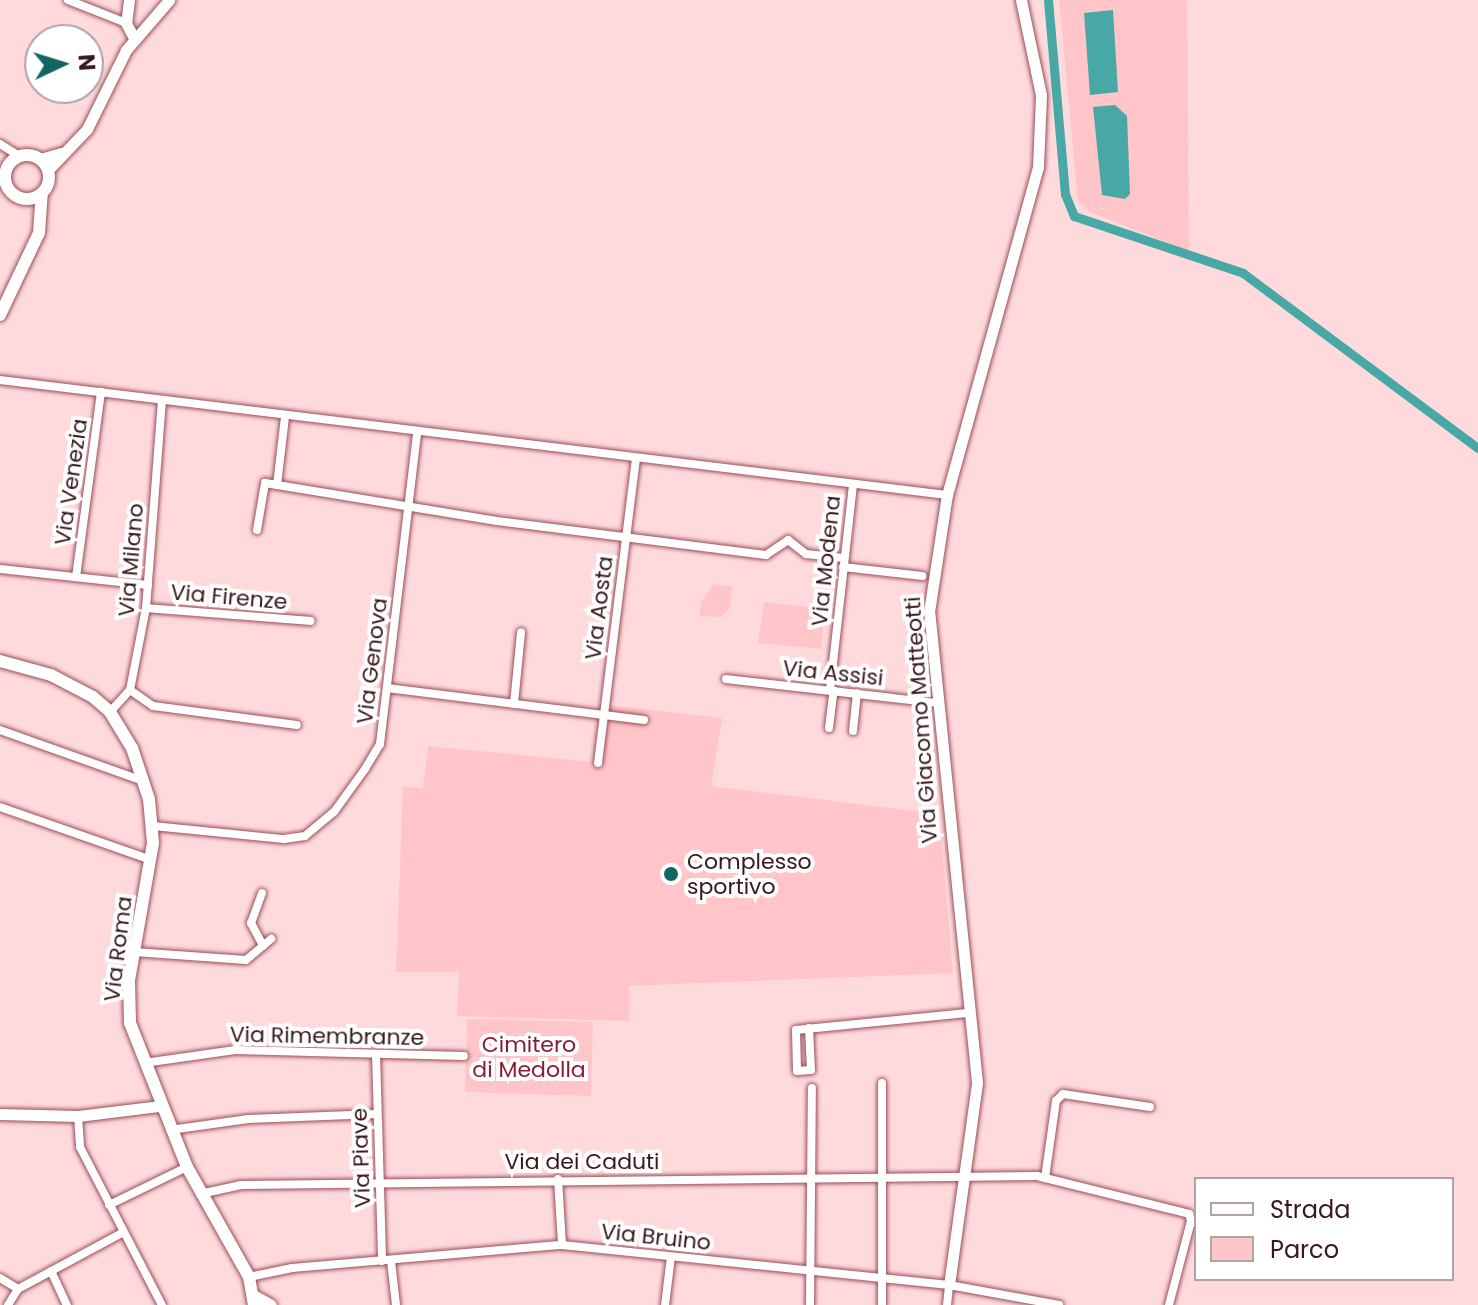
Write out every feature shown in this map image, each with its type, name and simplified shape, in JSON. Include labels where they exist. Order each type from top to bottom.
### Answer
[{"type":"main road","points":[[0,315],[39,236],[38,214],[48,170],[40,159],[19,156],[3,175],[14,195],[28,200],[38,214]]},
{"type":"main road","points":[[28,200],[42,194]]},
{"type":"main road","name":"Via Roma","points":[[0,661],[72,684],[110,712],[144,781],[153,826],[151,860],[128,1001],[142,1040],[143,1063],[170,1130],[200,1194],[249,1277],[254,1300]]},
{"type":"street","points":[[68,0],[126,23]]},
{"type":"street","points":[[129,0],[126,23],[134,38]]},
{"type":"street","points":[[48,170],[93,121],[134,38],[169,0]]},
{"type":"street","name":"Via Giacomo Matteotti","points":[[947,1305],[977,1082],[967,1013],[929,612],[947,495],[1038,167],[1039,82],[1021,0]]},
{"type":"street","points":[[0,144],[19,156]]},
{"type":"street","points":[[40,159],[61,153]]},
{"type":"street","points":[[0,380],[947,495]]},
{"type":"street","name":"Via Venezia","points":[[76,577],[101,392]]},
{"type":"street","name":"Via Milano","points":[[130,690],[146,608],[162,402]]},
{"type":"street","points":[[277,485],[285,417]]},
{"type":"street","name":"Via Genova","points":[[153,826],[305,836],[334,812],[376,753],[387,688],[417,433]]},
{"type":"street","name":"Via Aosta","points":[[598,763],[636,458]]},
{"type":"street","points":[[257,530],[265,483],[409,502],[626,538],[766,555],[788,540],[806,554],[922,576]]},
{"type":"street","name":"Via Modena","points":[[829,728],[853,484]]},
{"type":"street","points":[[0,569],[148,585]]},
{"type":"street","name":"Via Firenze","points":[[146,608],[310,621]]},
{"type":"street","points":[[514,704],[521,632]]},
{"type":"street","name":"Via Assisi","points":[[726,679],[936,703]]},
{"type":"street","points":[[387,688],[644,720]]},
{"type":"street","points":[[110,712],[130,690],[153,706],[297,725]]},
{"type":"street","points":[[853,731],[857,693]]},
{"type":"street","points":[[0,730],[144,781]]},
{"type":"street","points":[[0,808],[151,860]]},
{"type":"street","points":[[262,893],[251,923],[263,946]]},
{"type":"street","points":[[134,952],[246,960],[271,939]]},
{"type":"street","points":[[809,1028],[811,1070],[797,1071],[796,1030],[809,1028],[967,1013]]},
{"type":"street","name":"Via Rimembranze","points":[[143,1063],[235,1050],[464,1056]]},
{"type":"street","name":"Via Piave","points":[[376,1054],[379,1183],[386,1261],[396,1305]]},
{"type":"street","points":[[882,1083],[885,1179],[882,1305]]},
{"type":"street","points":[[810,1305],[813,1271],[812,1088]]},
{"type":"street","points":[[1045,1178],[1056,1101],[1063,1094],[1150,1107]]},
{"type":"street","points":[[0,1114],[78,1116],[160,1106]]},
{"type":"street","points":[[170,1130],[248,1119],[377,1114]]},
{"type":"street","points":[[78,1116],[80,1147],[162,1305]]},
{"type":"street","points":[[109,1205],[187,1167]]},
{"type":"street","name":"Via dei Caduti","points":[[200,1194],[241,1185],[558,1179],[1045,1178],[1189,1214],[1191,1221],[1169,1305]]},
{"type":"street","points":[[558,1179],[562,1245]]},
{"type":"street","points":[[8,1305],[18,1289],[122,1233]]},
{"type":"street","name":"Via Bruino","points":[[249,1277],[562,1245],[949,1285],[1059,1305]]},
{"type":"street","points":[[665,1305],[671,1257]]},
{"type":"street","points":[[51,1271],[67,1305]]},
{"type":"street","points":[[0,1278],[18,1289]]},
{"type":"street","points":[[254,1300],[271,1305]]},
{"type":"green space","points":[[1059,0],[1187,0],[1189,251],[1090,212],[1078,201]]},
{"type":"green space","points":[[714,584],[732,587],[730,608],[722,617],[699,616],[702,600]]},
{"type":"green space","points":[[764,602],[825,609],[821,649],[758,643]]},
{"type":"green space","name":"Complesso sportivo","points":[[600,704],[722,718],[711,786],[939,814],[953,973],[629,986],[629,1021],[457,1016],[459,972],[396,972],[403,787],[423,788],[428,746],[593,762]]},
{"type":"green space","name":"Cimitero di Medolla","points":[[467,1019],[593,1022],[591,1096],[465,1092]]},
{"type":"water","points":[[1113,10],[1118,92],[1090,95],[1084,13]]},
{"type":"water","points":[[1115,105],[1127,116],[1130,194],[1125,199],[1102,195],[1093,107]]},
{"type":"waterway","points":[[1048,0],[1065,194],[1074,216],[1243,273],[1478,448]]},
{"type":"place","name":"Complesso sportivo","points":[[671,874]]}]
